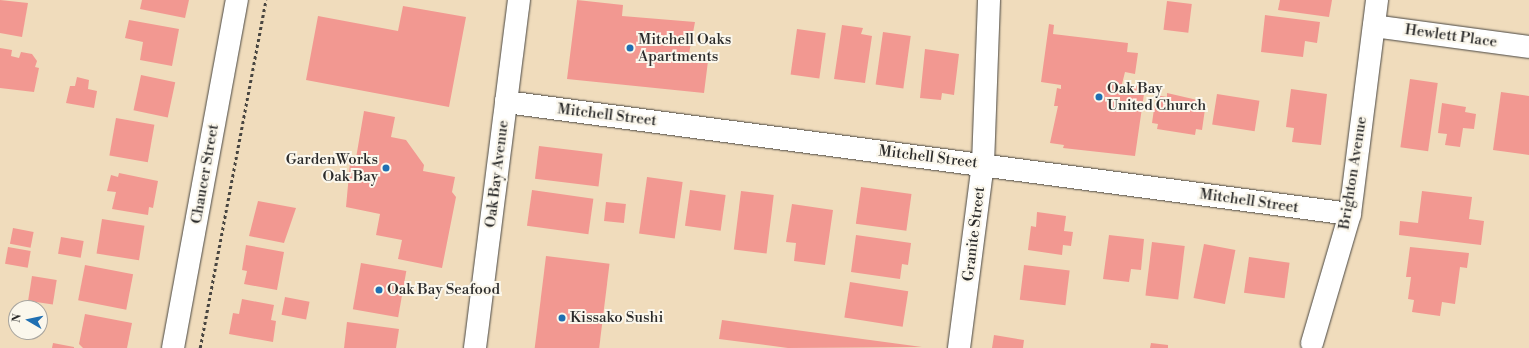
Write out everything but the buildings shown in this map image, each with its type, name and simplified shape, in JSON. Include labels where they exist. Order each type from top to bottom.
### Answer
[{"type":"street","name":"Chaucer Street","points":[[173,348],[236,0]]},
{"type":"street","name":"Oak Bay Avenue","points":[[475,348],[519,0]]},
{"type":"street","name":"Granite Street","points":[[959,348],[983,164],[989,0]]},
{"type":"street","name":"Brighton Avenue","points":[[1312,343],[1350,214],[1378,0]]},
{"type":"street","name":"Hewlett Place","points":[[1374,26],[1529,47]]},
{"type":"street","name":"Mitchell Street","points":[[506,102],[983,164],[1350,214]]},
{"type":"path","points":[[200,348],[266,0]]},
{"type":"place","name":"Mitchell Oaks Apartments","points":[[630,48]]},
{"type":"place","name":"Oak Bay United Church","points":[[1099,97]]},
{"type":"place","name":"GardenWorks Oak Bay","points":[[386,168]]},
{"type":"place","name":"Oak Bay Seafood","points":[[379,290]]},
{"type":"place","name":"Kissako Sushi","points":[[562,318]]}]
